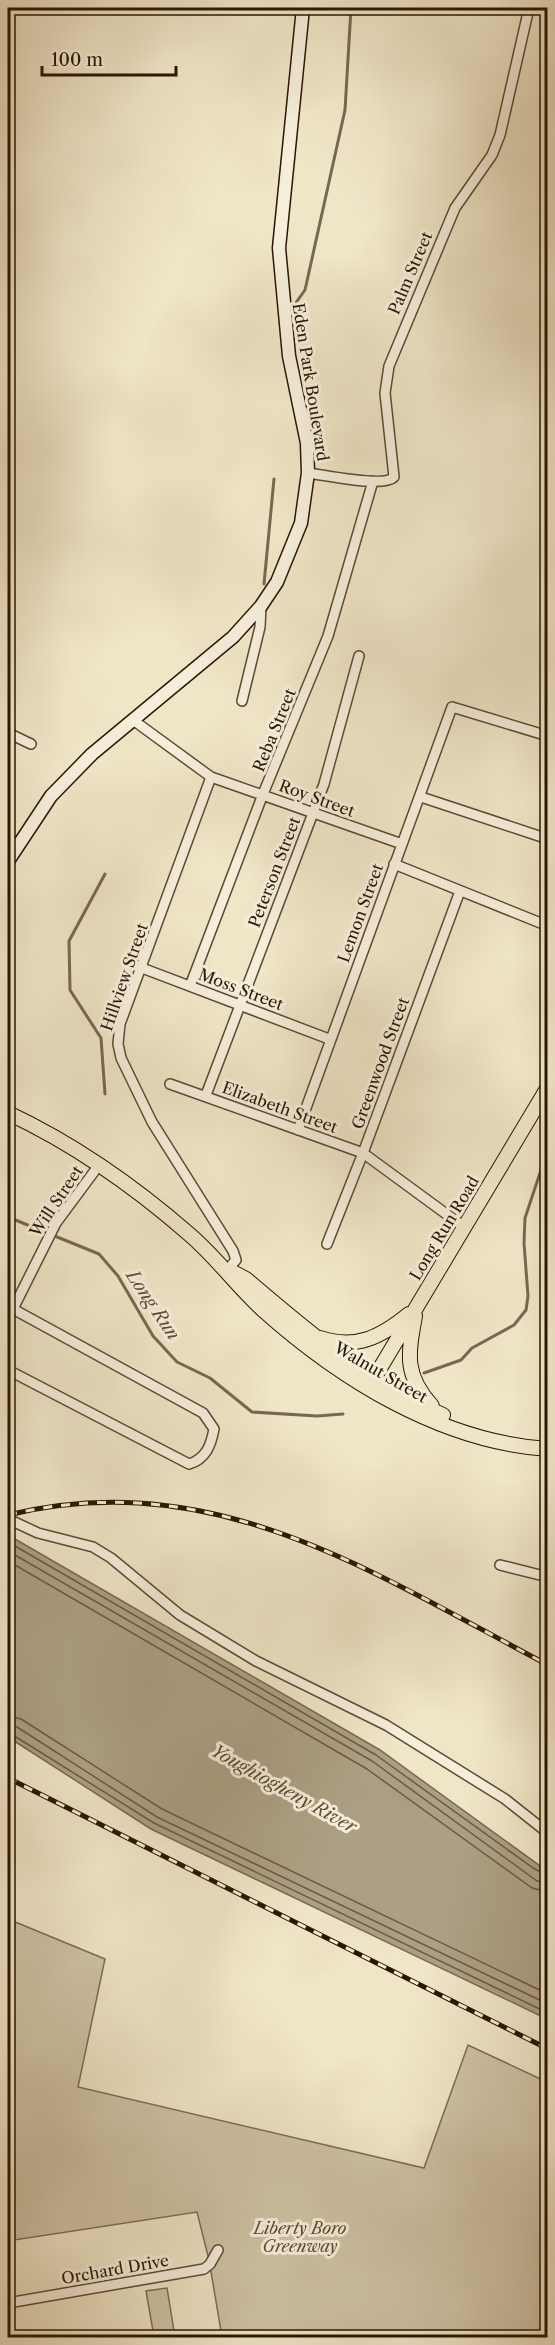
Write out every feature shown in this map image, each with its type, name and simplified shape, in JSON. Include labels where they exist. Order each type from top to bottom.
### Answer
[{"type":"main road","name":"Eden Park Boulevard","points":[[8,861],[51,796],[92,754],[234,637],[261,606],[277,582],[301,523],[308,473],[307,443],[289,356],[279,248],[303,8]]},
{"type":"main road","name":"Long Run Road","points":[[372,1383],[548,1087]]},
{"type":"main road","name":"Walnut Street","points":[[8,1113],[58,1139],[99,1165],[164,1213],[227,1269],[239,1286],[291,1333],[328,1361],[438,1412],[493,1433],[548,1448]]},
{"type":"main road","name":"Walnut Street","points":[[227,1269],[246,1279],[372,1383],[416,1413],[462,1431],[518,1447],[548,1448]]},
{"type":"main road","points":[[313,1336],[334,1343],[356,1344],[375,1339],[417,1307]]},
{"type":"main road","points":[[417,1307],[408,1360],[419,1392],[438,1412]]},
{"type":"street","name":"Palm Street","points":[[373,481],[388,481],[395,473],[385,393],[394,348],[454,208],[492,155],[500,135],[529,8]]},
{"type":"street","points":[[308,473],[373,481]]},
{"type":"street","name":"Reba Street","points":[[190,986],[263,794],[328,636],[373,481]]},
{"type":"street","points":[[242,701],[260,627],[261,606]]},
{"type":"street","name":"Peterson Street","points":[[206,1095],[324,784],[359,656]]},
{"type":"street","name":"Lemon Street","points":[[297,1130],[394,864],[421,797],[452,707],[548,736]]},
{"type":"street","name":"Roy Street","points":[[133,720],[211,777],[402,844]]},
{"type":"street","points":[[8,733],[31,744]]},
{"type":"street","name":"Hillview Street","points":[[211,777],[118,1034],[121,1058],[152,1122],[233,1251],[236,1260],[227,1269]]},
{"type":"street","points":[[421,797],[548,839]]},
{"type":"street","points":[[394,864],[548,926]]},
{"type":"street","name":"Greenwood Street","points":[[327,1244],[460,891]]},
{"type":"street","name":"Moss Street","points":[[142,968],[329,1039]]},
{"type":"street","name":"Elizabeth Street","points":[[170,1084],[363,1153],[464,1227]]},
{"type":"street","name":"Will Street","points":[[8,1319],[56,1223],[99,1165]]},
{"type":"street","points":[[8,1370],[189,1464],[202,1458],[212,1442],[214,1429],[203,1413],[13,1309]]},
{"type":"street","points":[[8,1519],[38,1533],[93,1547],[111,1558],[180,1615],[256,1661],[386,1725],[505,1799],[548,1833]]},
{"type":"street","points":[[500,1565],[548,1577]]},
{"type":"street","name":"Orchard Drive","points":[[8,2302],[204,2269],[210,2264],[218,2250]]},
{"type":"green space","name":"Liberty Boro Greenway","points":[[8,1919],[105,1959],[78,2087],[424,2168],[468,2045],[547,2082],[547,2337],[222,2337],[209,2260],[197,2212],[8,2241]]},
{"type":"green space","points":[[167,2288],[175,2337],[154,2337],[146,2291]]},
{"type":"water","name":"Youghiogheny River","points":[[8,1535],[380,1750],[547,1871],[547,2019],[151,1829],[8,1737]]},
{"type":"waterway","points":[[295,304],[305,290],[345,110],[351,8]]},
{"type":"waterway","points":[[264,584],[274,479]]},
{"type":"waterway","points":[[105,874],[69,941],[70,990],[101,1038],[105,1094]]},
{"type":"waterway","name":"Long Run","points":[[424,1373],[461,1360],[472,1348],[514,1325],[526,1310],[528,1296],[524,1243],[525,1218],[548,1149]]},
{"type":"waterway","name":"Long Run","points":[[8,1217],[99,1254],[118,1276],[153,1336],[177,1362],[210,1378],[252,1412],[317,1416],[343,1414]]},
{"type":"railway","points":[[8,1515],[83,1503],[155,1504],[224,1516],[290,1537],[355,1564],[548,1665]]},
{"type":"railway","points":[[8,1778],[548,2049]]}]
